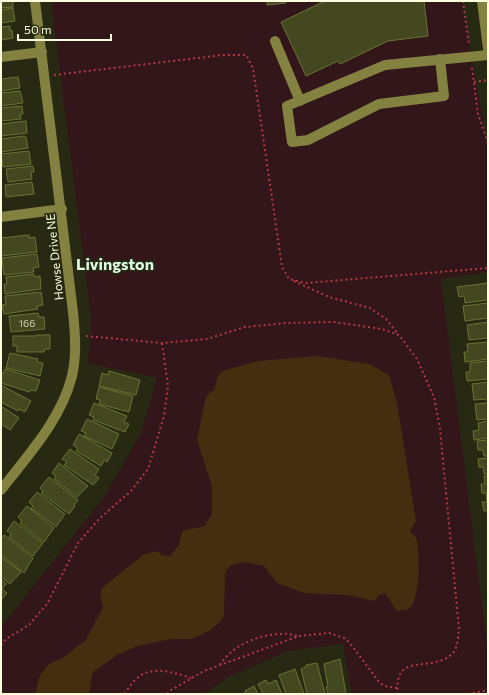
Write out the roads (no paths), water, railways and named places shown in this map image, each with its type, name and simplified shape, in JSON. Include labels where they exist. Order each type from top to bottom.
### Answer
[{"type":"street","name":"Howse Drive NE","points":[[1,490],[40,440],[55,417],[66,396],[72,376],[75,358],[74,312],[35,1]]},
{"type":"street","points":[[482,1],[488,48]]},
{"type":"street","points":[[275,41],[300,101]]},
{"type":"street","points":[[1,57],[42,52]]},
{"type":"street","points":[[440,59],[444,96],[379,104],[308,140],[292,142],[287,106],[385,64],[440,59],[471,57],[488,55]]},
{"type":"street","points":[[1,217],[62,209]]},
{"type":"district","name":"Livingston","points":[[115,263]]}]
